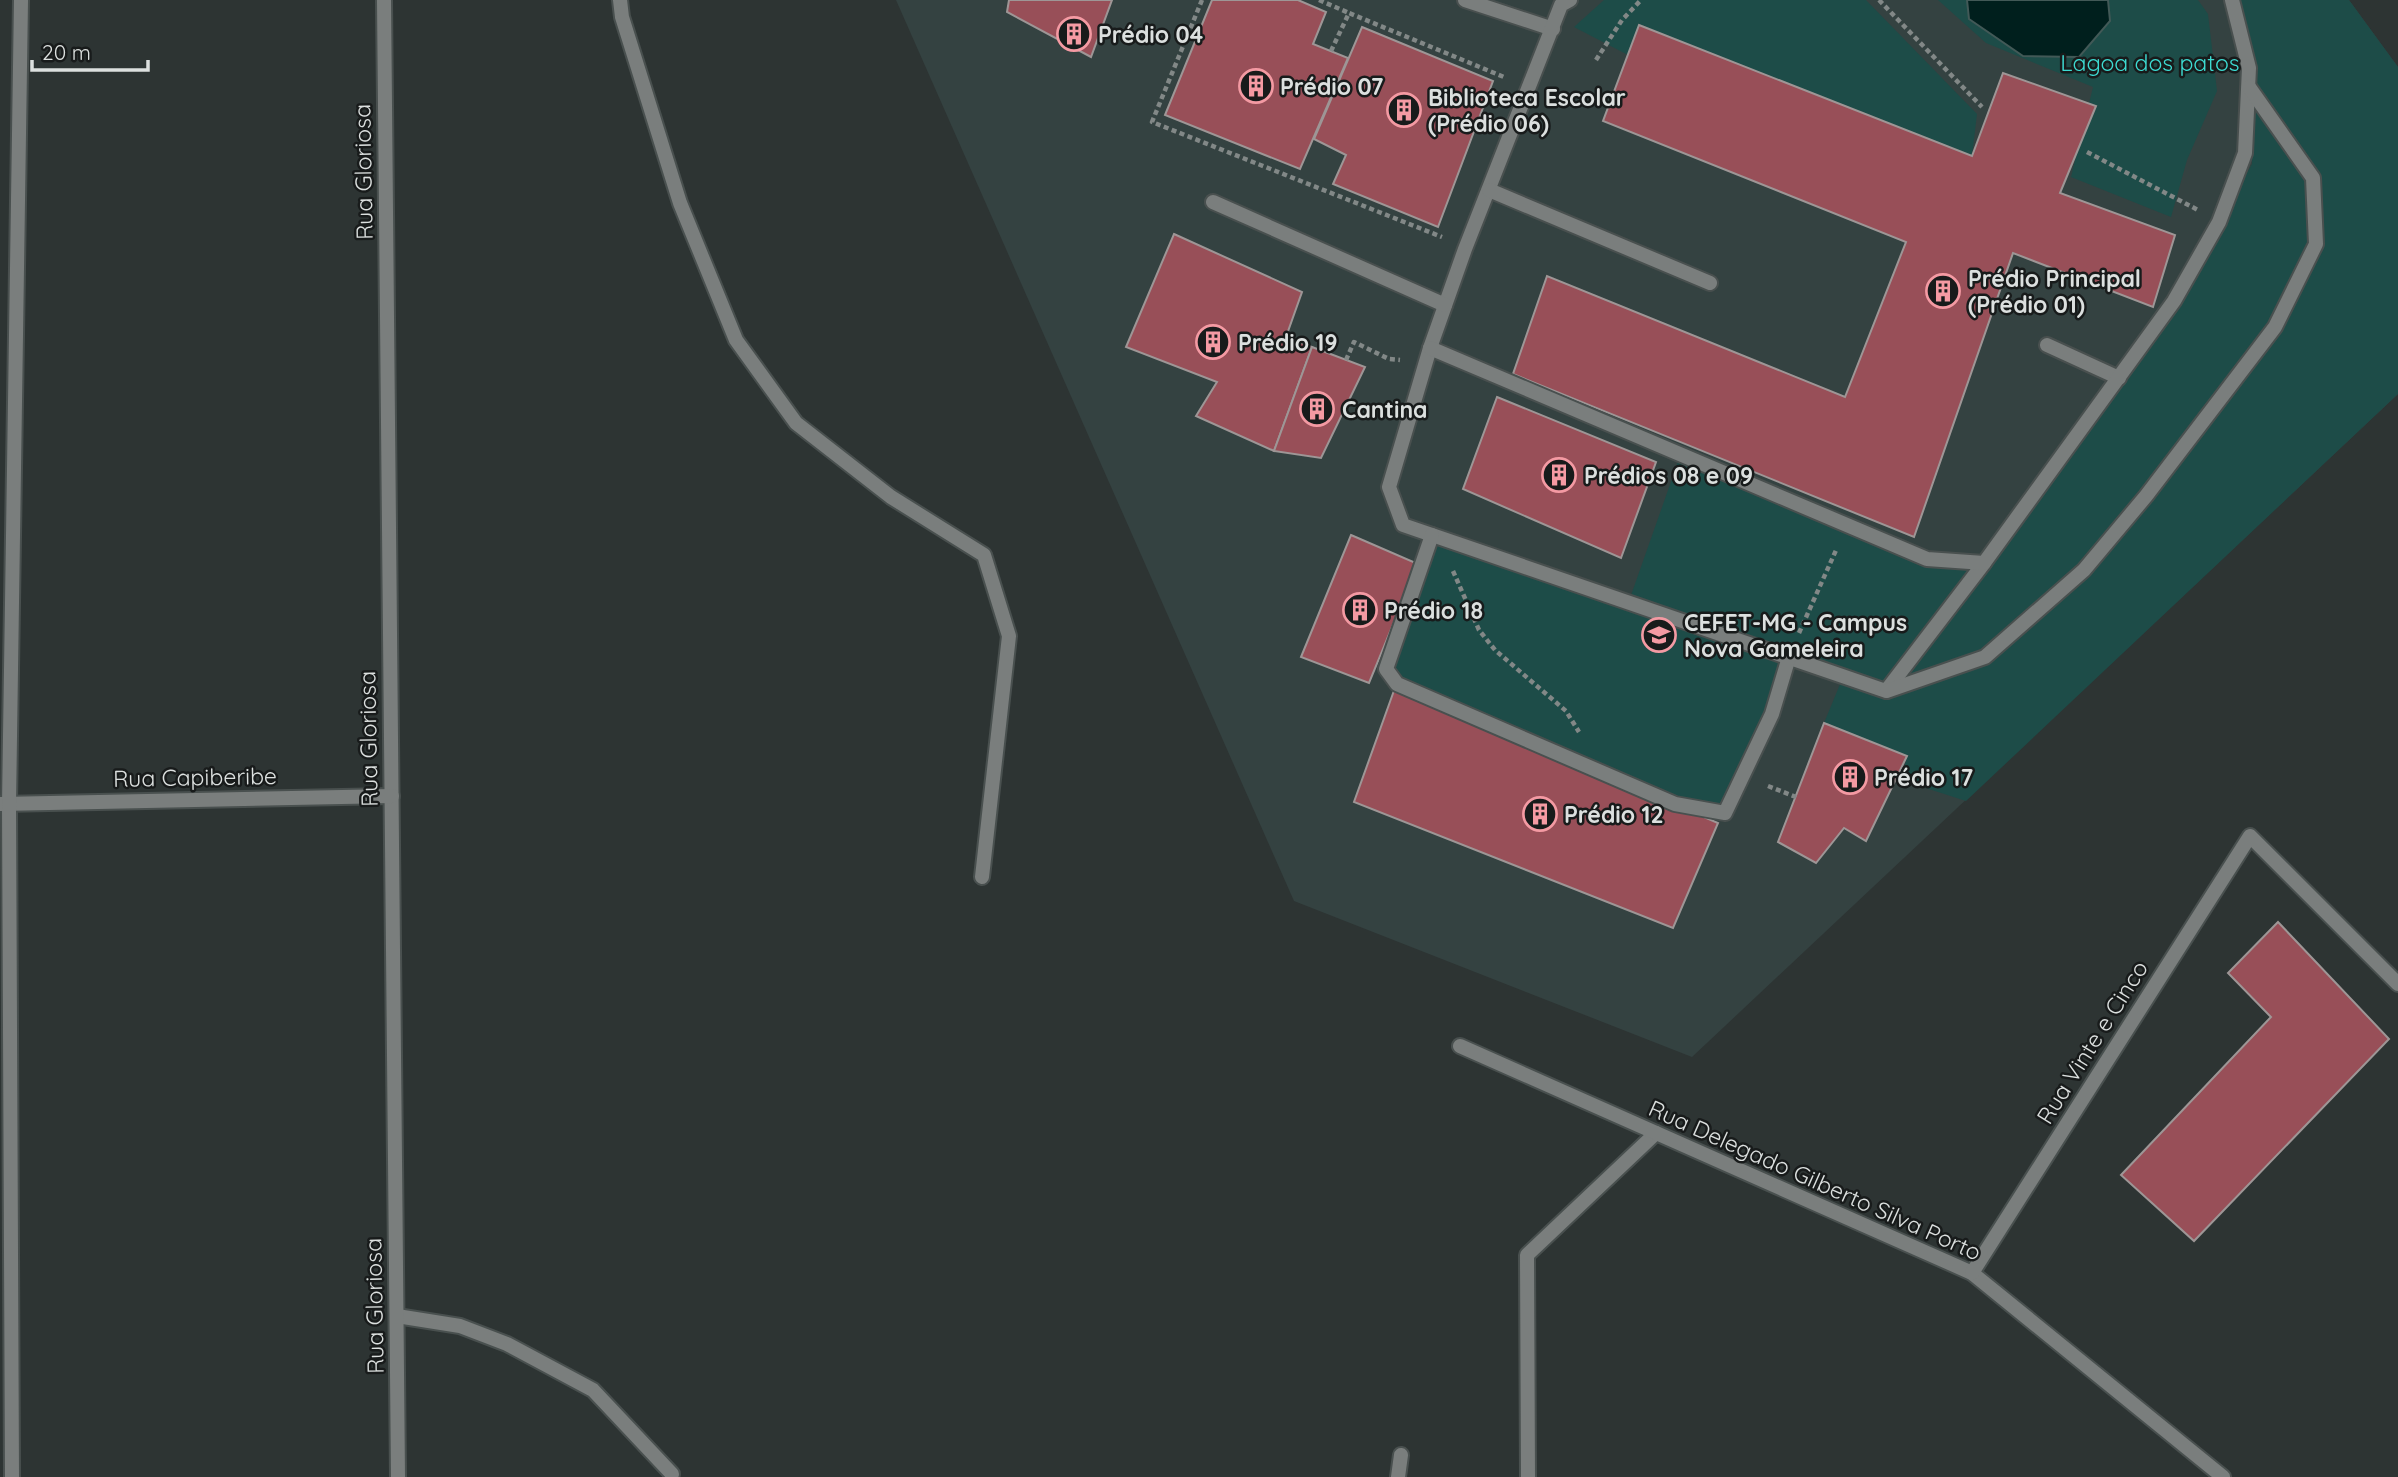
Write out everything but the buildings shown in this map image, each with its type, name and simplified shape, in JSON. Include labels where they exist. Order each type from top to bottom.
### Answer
[{"type":"street","points":[[12,1477],[4,804],[21,0]]},
{"type":"street","name":"Rua Gloriosa","points":[[384,0],[398,1477]]},
{"type":"street","points":[[620,0],[622,17],[680,203],[736,340],[796,424],[891,497],[985,555],[1009,636],[982,877]]},
{"type":"street","points":[[1465,0],[1553,29]]},
{"type":"street","points":[[1570,0],[1561,5],[1430,348],[1389,487],[1403,525],[1886,691],[1985,657],[2084,570],[2146,496],[2275,327],[2316,244],[2313,178],[2249,87]]},
{"type":"street","points":[[1886,691],[1984,563],[2174,301],[2219,222],[2245,153],[2249,87],[2249,68],[2232,0]]},
{"type":"street","points":[[1489,190],[1710,283]]},
{"type":"street","points":[[1213,202],[1445,305]]},
{"type":"street","points":[[2047,345],[2119,378]]},
{"type":"street","points":[[1430,348],[1927,559],[1984,563]]},
{"type":"street","points":[[1432,535],[1386,669],[1397,684],[1675,804],[1725,813],[1772,714],[1789,657]]},
{"type":"street","name":"Rua Capiberibe","points":[[4,804],[392,796]]},
{"type":"street","name":"Rua Vinte e Cinco","points":[[1972,1273],[2250,836],[2398,984]]},
{"type":"street","name":"Rua Delegado Gilberto Silva Porto","points":[[1460,1046],[1972,1273],[2223,1477]]},
{"type":"street","points":[[1528,1477],[1527,1255],[1656,1133]]},
{"type":"street","points":[[397,1316],[460,1326],[484,1335],[507,1344],[593,1390],[672,1474]]},
{"type":"street","points":[[1398,1477],[1401,1455]]},
{"type":"path","points":[[1202,0],[1152,122],[1446,239]]},
{"type":"path","points":[[1319,0],[1508,79]]},
{"type":"path","points":[[1596,60],[1622,20],[1641,0]]},
{"type":"path","points":[[1879,0],[1982,107]]},
{"type":"path","points":[[1331,51],[1349,13]]},
{"type":"path","points":[[2087,152],[2219,222]]},
{"type":"path","points":[[1346,360],[1354,342],[1389,359]]},
{"type":"path","points":[[1432,535],[1461,584],[1479,630],[1495,650],[1566,711],[1582,736],[1577,762]]},
{"type":"shaded area","name":"CEFET-MG - Campus Nova Gameleira","points":[[896,0],[2349,0],[2398,67],[2398,394],[1692,1057],[1294,901]]},
{"type":"shaded area","points":[[1967,0],[2108,0],[2110,21],[2079,57],[2023,56],[1969,19]]},
{"type":"green space","points":[[1604,0],[1866,0],[1977,114],[1972,156],[1640,25],[1628,55],[1574,27]]},
{"type":"green space","name":"Lagoa dos patos","points":[[1938,0],[2198,0],[2208,14],[2217,91],[2187,160],[2171,217],[2071,177],[2093,87],[1986,43]]},
{"type":"green space","points":[[2240,0],[2349,0],[2398,67],[2398,394],[1966,801],[1901,780],[1907,756],[1824,723],[1843,677],[1885,693],[1984,563],[2219,222],[2252,164],[2254,68]]},
{"type":"green space","points":[[1680,456],[1927,561],[1981,564],[1885,690],[1629,601]]},
{"type":"green space","points":[[1432,535],[1788,657],[1725,812],[1675,803],[1398,684],[1387,669]]},
{"type":"place","name":"Prédio 04","points":[[1074,34]]},
{"type":"place","name":"Prédio 07","points":[[1256,86]]},
{"type":"place","name":"Biblioteca Escolar (Prédio 06)","points":[[1404,110]]},
{"type":"place","name":"Prédio Principal (Prédio 01)","points":[[1943,291]]},
{"type":"place","name":"Prédio 19","points":[[1213,342]]},
{"type":"place","name":"Cantina","points":[[1317,409]]},
{"type":"place","name":"Prédios 08 e 09","points":[[1559,475]]},
{"type":"place","name":"Prédio 18","points":[[1360,610]]},
{"type":"place","name":"CEFET-MG - Campus Nova Gameleira","points":[[1659,635]]},
{"type":"place","name":"Prédio 17","points":[[1850,777]]},
{"type":"place","name":"Prédio 12","points":[[1540,814]]}]
